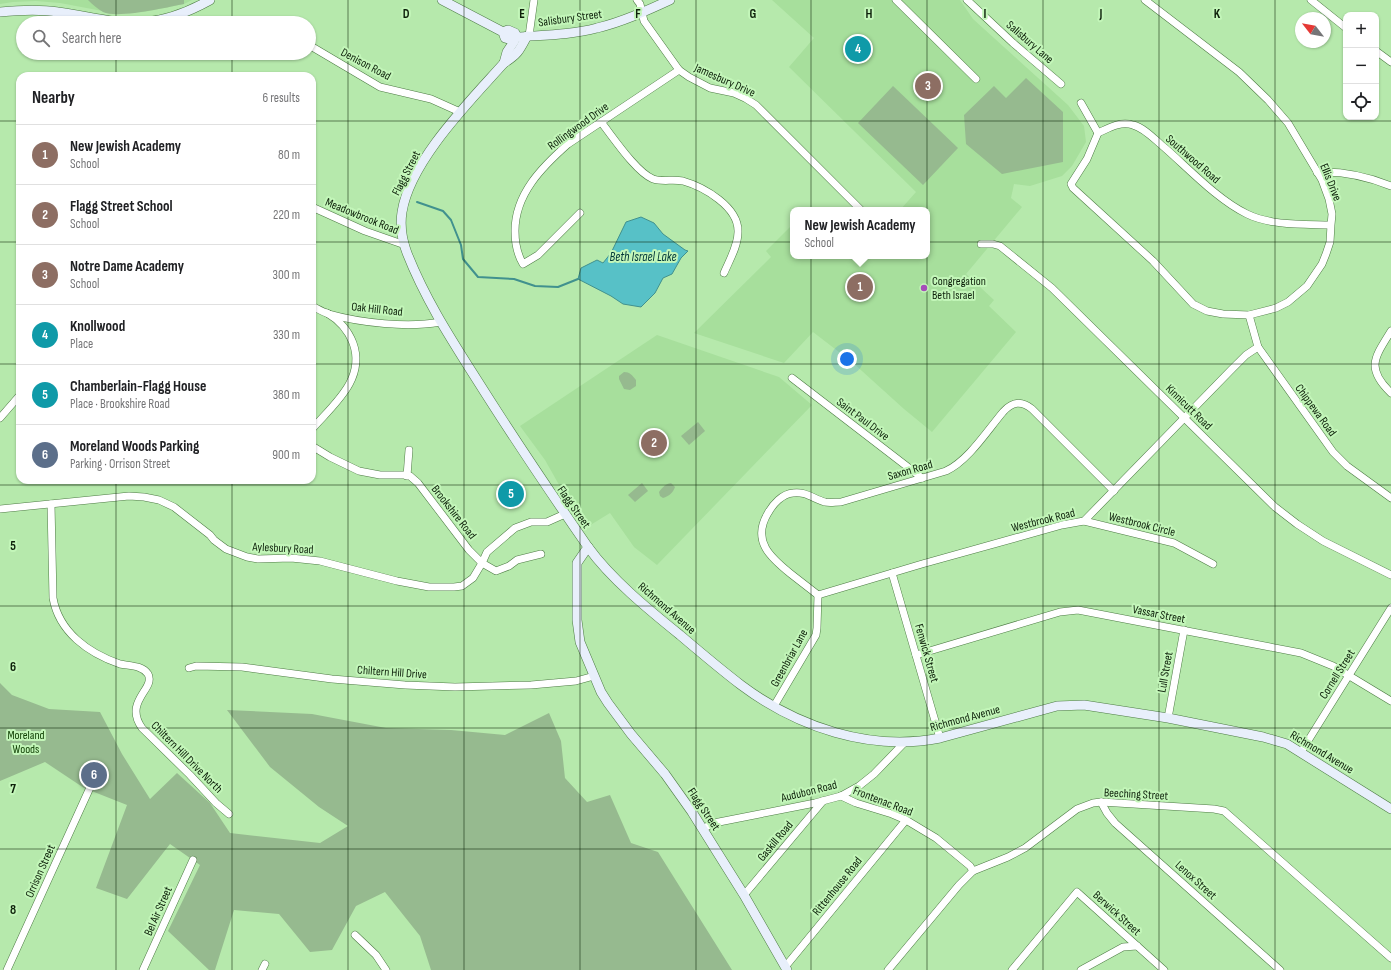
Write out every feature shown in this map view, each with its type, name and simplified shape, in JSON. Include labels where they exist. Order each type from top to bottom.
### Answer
[{"type":"street","points":[[173,16],[193,10],[210,0]]},
{"type":"street","name":"Salisbury Street","points":[[442,0],[503,32],[505,38],[512,40],[524,36],[568,33],[596,28],[642,13],[670,0]]},
{"type":"street","points":[[524,36],[534,0]]},
{"type":"street","name":"Jamesbury Drive","points":[[637,0],[644,21],[679,70],[710,88],[734,93],[756,105],[858,207]]},
{"type":"street","points":[[896,0],[976,79]]},
{"type":"street","name":"Salisbury Lane","points":[[967,0],[1013,43],[1061,84]]},
{"type":"street","name":"Ellis Drive","points":[[1098,133],[1088,159],[1071,184],[1079,195],[1153,261],[1193,304],[1207,311],[1222,314],[1249,315],[1282,305],[1307,286],[1322,264],[1330,242],[1332,214],[1329,199],[1317,172],[1288,123],[1268,100],[1239,72],[1146,0]]},
{"type":"street","points":[[1312,0],[1343,26]]},
{"type":"street","points":[[0,12],[45,10],[80,16]]},
{"type":"street","name":"Flagg Street","points":[[524,36],[506,52],[504,63],[460,112],[426,158],[408,191],[402,218],[402,230],[405,245],[424,290],[440,322],[520,448],[588,547],[577,563],[577,620],[580,642],[594,676],[608,703],[631,734],[665,774],[703,829],[744,895],[786,968]]},
{"type":"street","name":"Denison Road","points":[[316,49],[380,87],[431,99],[460,112]]},
{"type":"street","points":[[1379,53],[1391,62]]},
{"type":"street","name":"Rollingwood Drive","points":[[580,213],[538,255],[523,264],[517,251],[515,231],[518,210],[523,196],[531,182],[568,144],[679,70]]},
{"type":"street","points":[[1081,102],[1098,133]]},
{"type":"street","points":[[601,122],[643,173],[653,179],[675,179],[698,186],[715,196],[729,210],[738,225],[738,236],[724,273]]},
{"type":"street","name":"Southwood Road","points":[[1098,133],[1121,124],[1134,125],[1140,128],[1148,133],[1218,195],[1237,209],[1259,219],[1294,224],[1331,225]]},
{"type":"street","points":[[1317,172],[1345,173],[1363,176],[1391,186]]},
{"type":"street","name":"Meadowbrook Road","points":[[316,209],[365,230],[405,245]]},
{"type":"street","name":"Kinnicutt Road","points":[[981,244],[993,244],[1004,248],[1052,288],[1275,507],[1323,541],[1391,575]]},
{"type":"street","name":"Oak Hill Road","points":[[316,308],[327,313],[356,320],[427,325],[440,322]]},
{"type":"street","points":[[316,423],[352,380],[356,368],[356,354],[350,335],[342,324],[327,313]]},
{"type":"street","name":"Chippewa Road","points":[[1249,315],[1258,347],[1333,452],[1347,466],[1391,498]]},
{"type":"street","points":[[1391,331],[1378,352],[1374,362],[1376,373],[1380,381],[1391,393]]},
{"type":"street","name":"Westbrook Road","points":[[818,596],[892,573],[1062,525],[1084,521],[1246,355],[1258,347]]},
{"type":"street","name":"Saint Paul Drive","points":[[792,378],[922,478]]},
{"type":"street","points":[[0,418],[16,400]]},
{"type":"street","name":"Saxon Road","points":[[818,596],[775,561],[764,546],[762,535],[763,523],[769,511],[776,502],[788,494],[797,492],[825,502],[841,502],[946,471],[965,458],[1007,408],[1015,403],[1029,406],[1036,412],[1114,491]]},
{"type":"street","points":[[316,448],[359,471],[380,475],[407,476],[409,450]]},
{"type":"street","name":"Brookshire Road","points":[[407,476],[410,476],[418,484],[469,550],[482,563]]},
{"type":"street","name":"Aylesbury Road","points":[[0,509],[129,496],[152,498],[174,507],[210,535],[214,540],[226,549],[235,553],[258,559],[291,558],[320,561],[414,585],[447,588],[462,586],[473,578],[482,563]]},
{"type":"street","name":"Chiltern Hill Drive North","points":[[51,504],[53,598],[60,618],[69,633],[83,645],[120,664],[144,670],[149,679],[148,685],[137,702],[135,715],[138,722],[142,728],[229,814]]},
{"type":"street","points":[[541,554],[517,560],[509,566],[496,571],[482,563],[487,552],[515,528],[531,522],[547,522],[565,514]]},
{"type":"street","name":"Westbrook Circle","points":[[1084,521],[1174,543],[1213,564]]},
{"type":"street","name":"Richmond Avenue","points":[[588,547],[597,560],[610,574],[667,625],[741,685],[774,706],[828,731],[864,739],[904,743],[922,742],[1044,708],[1070,704],[1102,708],[1168,718],[1275,740],[1287,744],[1391,809]]},
{"type":"street","name":"Fenwick Street","points":[[892,573],[940,738]]},
{"type":"street","name":"Greenbriar Lane","points":[[774,706],[816,635],[818,596]]},
{"type":"street","name":"Cornell Street","points":[[1301,752],[1391,608]]},
{"type":"street","name":"Vassar Street","points":[[916,655],[1066,610],[1087,611],[1301,653],[1349,675],[1391,701]]},
{"type":"street","name":"Lull Street","points":[[1168,718],[1184,630]]},
{"type":"street","name":"Chiltern Hill Drive","points":[[189,668],[196,666],[242,667],[339,679],[405,685],[455,687],[531,685],[576,680],[594,676]]},
{"type":"street","name":"Audubon Road","points":[[703,829],[711,824],[719,822],[841,796],[859,786],[874,774],[904,743]]},
{"type":"street","name":"Orrison Street","points":[[7,970],[93,781]]},
{"type":"street","name":"Frontenac Road","points":[[841,796],[856,803],[906,820],[936,838],[974,871]]},
{"type":"street","name":"Gaskill Road","points":[[744,895],[823,801]]},
{"type":"street","name":"Beeching Street","points":[[888,970],[959,885],[974,871],[1008,857],[1025,848],[1077,809],[1093,803],[1101,802],[1214,809],[1224,811],[1391,958]]},
{"type":"street","name":"Lenox Street","points":[[1101,802],[1115,823],[1280,970]]},
{"type":"street","name":"Rittenhouse Road","points":[[786,968],[906,820]]},
{"type":"street","name":"Bel Air Street","points":[[143,970],[193,860]]},
{"type":"street","name":"Berwick Street","points":[[1012,970],[1077,892],[1164,970]]},
{"type":"street","points":[[355,935],[376,955],[386,970]]},
{"type":"street","points":[[1081,970],[1124,947],[1137,946]]},
{"type":"shaded area","points":[[0,0],[192,0],[184,4],[144,12],[113,13],[60,3],[36,1],[0,4]]},
{"type":"shaded area","points":[[772,0],[960,0],[973,19],[1068,105],[1084,126],[1086,142],[1072,166],[1062,176],[1030,186],[1014,184],[1011,198],[1022,207],[966,274],[994,300],[989,306],[1016,332],[932,432],[852,362],[813,332],[784,363],[694,333],[771,257],[766,251],[790,227],[790,259],[930,259],[930,207],[903,207],[916,192],[789,67],[814,38]]},
{"type":"shaded area","points":[[657,335],[779,377],[812,405],[657,565],[634,547],[610,513],[584,529],[545,460],[520,426]]},
{"type":"green space","points":[[88,0],[184,0],[184,4],[143,12],[110,14],[103,12]]},
{"type":"green space","points":[[1026,78],[1063,112],[1063,162],[1002,174],[966,144],[964,115],[994,86],[1006,98]]},
{"type":"green space","points":[[893,86],[958,148],[923,185],[858,123]]},
{"type":"green space","points":[[624,372],[631,374],[636,380],[636,386],[630,390],[624,389],[619,379],[619,376]]},
{"type":"green space","points":[[698,422],[705,431],[689,445],[681,436]]},
{"type":"green space","points":[[642,483],[648,491],[635,502],[628,495]]},
{"type":"green space","points":[[671,483],[675,487],[672,493],[663,498],[660,496],[659,492],[661,489],[665,485]]},
{"type":"green space","name":"Moreland Woods","points":[[0,683],[12,695],[49,709],[100,712],[122,754],[150,799],[177,773],[210,803],[230,833],[320,843],[348,826],[319,807],[270,767],[227,710],[312,714],[386,728],[451,730],[505,735],[549,713],[561,741],[565,778],[587,802],[610,795],[631,843],[658,852],[732,970],[431,970],[420,936],[385,892],[356,906],[332,950],[310,952],[279,914],[234,910],[215,970],[209,970],[168,931],[200,865],[170,844],[127,899],[96,888],[127,805],[84,788],[45,762],[0,781]]},
{"type":"water","name":"Beth Israel Lake","points":[[641,217],[654,223],[663,234],[688,251],[681,258],[672,274],[663,278],[655,293],[641,307],[623,304],[578,279],[581,268],[597,260],[603,263],[611,253],[626,222]]},
{"type":"waterway","points":[[417,202],[443,211],[451,220],[461,245],[463,259],[478,277],[514,279],[535,286],[558,287],[578,279]]},
{"type":"place","name":"Knollwood","points":[[858,49]]},
{"type":"place","name":"Notre Dame Academy","points":[[928,86]]},
{"type":"place","name":"New Jewish Academy","points":[[860,287]]},
{"type":"place","name":"Congregation Beth Israel","points":[[924,288]]},
{"type":"place","name":"Flagg Street School","points":[[654,443]]},
{"type":"place","name":"Chamberlain-Flagg House","points":[[511,494]]},
{"type":"place","name":"Moreland Woods Parking","points":[[94,775]]}]
